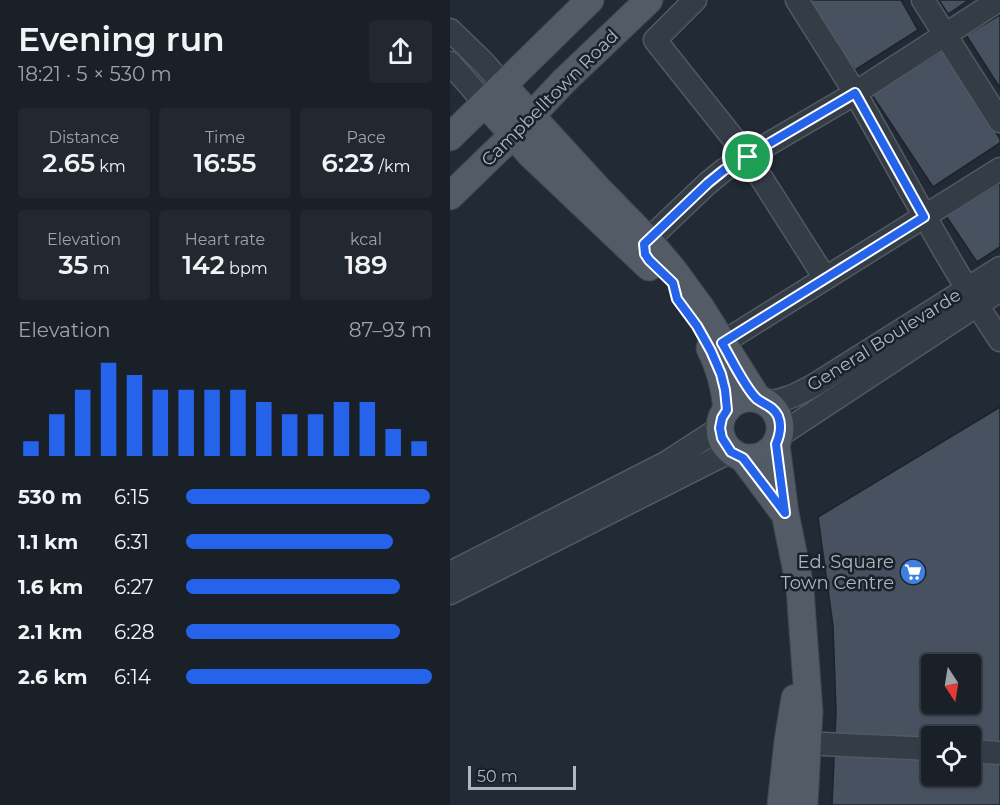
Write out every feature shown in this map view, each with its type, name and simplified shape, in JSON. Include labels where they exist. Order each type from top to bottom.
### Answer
[{"type":"main road","points":[[450,138],[590,0]]},
{"type":"main road","name":"Campbelltown Road","points":[[450,196],[522,126],[564,81],[649,0]]},
{"type":"main road","points":[[494,94],[522,126],[648,240],[701,308],[761,401],[778,415],[785,513],[800,587],[809,711],[804,805]]},
{"type":"main road","points":[[522,126],[530,154],[663,281],[697,326],[711,351],[723,382],[730,437],[785,513]]},
{"type":"main road","points":[[648,240],[644,244],[645,254],[673,283],[677,299]]},
{"type":"main road","points":[[730,437],[741,400],[761,401]]},
{"type":"main road","points":[[730,437],[753,458],[762,456],[778,439]]},
{"type":"main road","points":[[782,805],[788,741],[804,646]]},
{"type":"street","points":[[695,0],[655,39],[748,157],[825,278]]},
{"type":"street","points":[[797,0],[855,93],[924,217],[1000,340]]},
{"type":"street","points":[[923,0],[1000,121]]},
{"type":"street","points":[[648,240],[724,170],[855,93],[999,0]]},
{"type":"street","points":[[450,30],[484,63],[494,94]]},
{"type":"street","points":[[450,63],[494,94]]},
{"type":"street","points":[[722,343],[1000,169]]},
{"type":"street","name":"General Boulevarde","points":[[761,401],[779,402],[796,396],[972,296],[1000,268]]},
{"type":"street","points":[[778,439],[972,296],[1000,282]]},
{"type":"street","points":[[972,296],[1000,290]]},
{"type":"street","points":[[454,585],[730,437]]},
{"type":"street","points":[[824,744],[921,748]]},
{"type":"street","points":[[981,752],[1000,753]]},
{"type":"building","points":[[807,0],[901,0],[918,30],[855,70]]},
{"type":"building","points":[[939,0],[969,0],[948,14]]},
{"type":"building","points":[[1000,15],[1000,88],[966,35]]},
{"type":"building","points":[[945,49],[1000,139],[1000,143],[933,187],[872,95]]},
{"type":"building","points":[[1000,183],[1000,247],[977,262],[946,216]]},
{"type":"building","name":"Ed. Square Town Centre","points":[[1000,407],[1000,805],[832,805],[836,711],[833,626],[818,517]]},
{"type":"place","name":"Ed. Square Town Centre","points":[[913,572]]},
{"type":"route","points":[[855,93],[924,217],[722,343],[758,399],[778,415],[780,435],[776,444],[785,513],[743,458],[726,447],[720,428],[727,410],[721,374],[697,326],[677,299],[673,283],[649,260],[644,248],[644,244],[708,183],[724,170],[748,157],[855,93]]}]
